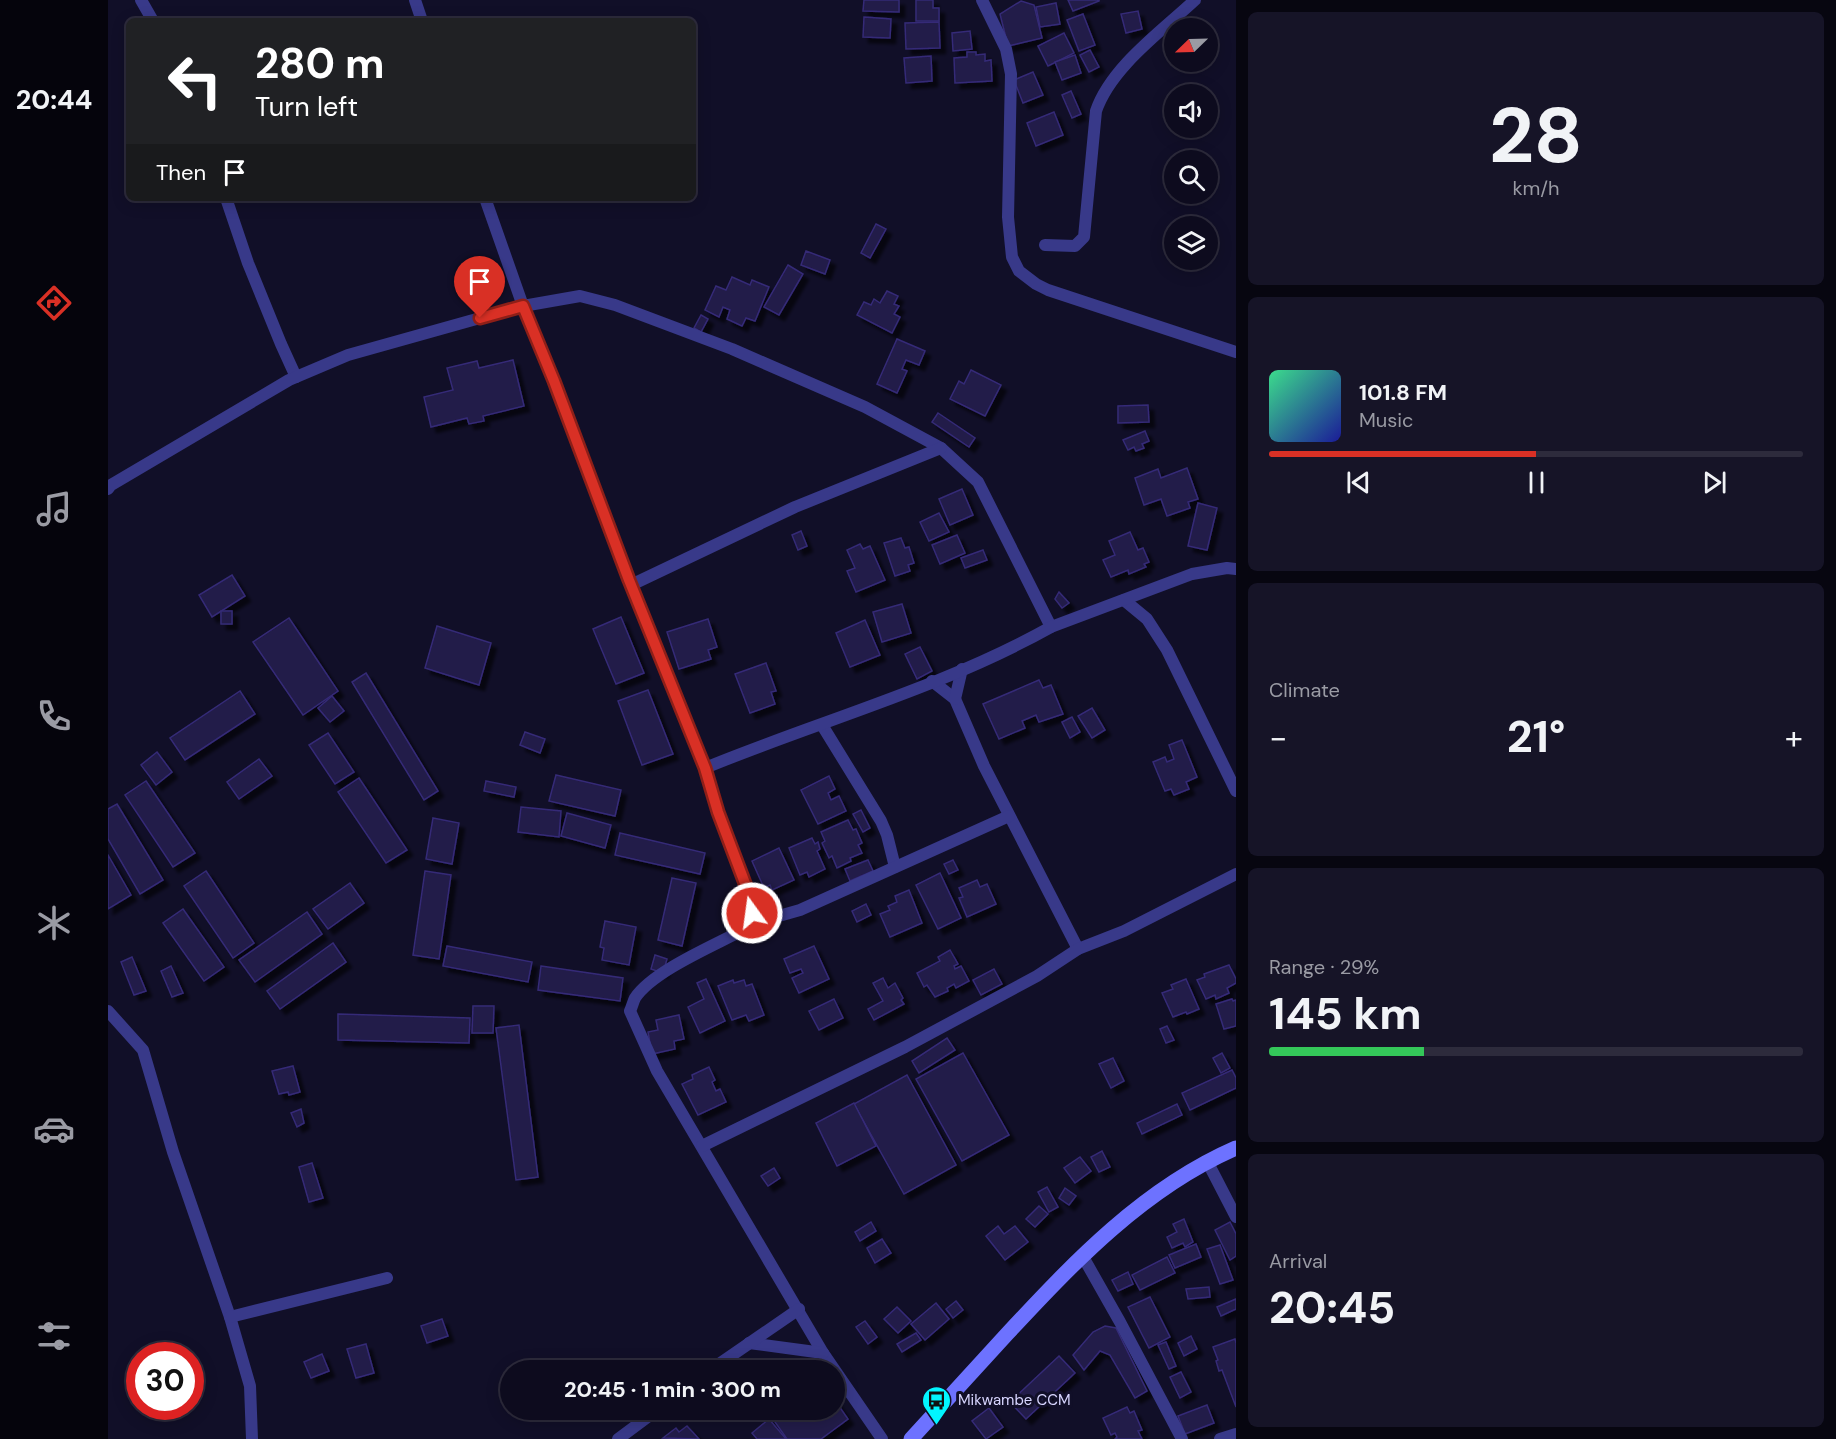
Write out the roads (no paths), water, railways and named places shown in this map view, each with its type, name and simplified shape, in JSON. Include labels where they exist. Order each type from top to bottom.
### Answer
[{"type":"main road","points":[[910,1439],[1082,1256],[1142,1204],[1207,1161],[1236,1148]]},
{"type":"street","points":[[141,0],[151,18]]},
{"type":"street","points":[[415,0],[421,18]]},
{"type":"street","points":[[982,0],[1006,49],[1011,74],[1008,217],[1012,257],[1019,271],[1048,290],[1236,352]]},
{"type":"street","points":[[1045,245],[1075,246],[1084,237],[1096,111],[1101,97],[1131,59],[1195,0]]},
{"type":"street","points":[[227,201],[248,263],[296,377]]},
{"type":"street","points":[[486,201],[523,306],[705,768],[718,812],[746,886],[752,913],[751,924]]},
{"type":"street","points":[[108,489],[111,485],[296,377],[348,355],[523,306],[580,296],[615,305],[732,349],[865,407],[941,448],[978,482],[1051,627]]},
{"type":"street","points":[[631,585],[795,507],[941,448]]},
{"type":"street","points":[[705,768],[822,725],[962,669],[1051,627],[1192,574],[1227,568],[1236,569]]},
{"type":"street","points":[[1124,600],[1148,619],[1167,650],[1236,791]]},
{"type":"street","points":[[955,699],[962,669]]},
{"type":"street","points":[[932,681],[955,699],[984,766],[1078,949]]},
{"type":"street","points":[[822,725],[881,821],[895,867]]},
{"type":"street","points":[[882,1439],[823,1353],[657,1071],[630,1011],[634,999],[644,987],[673,967],[751,924],[801,910],[1009,816]]},
{"type":"street","points":[[702,1146],[905,1047],[1037,976],[1078,949],[1124,931],[1236,873]]},
{"type":"street","points":[[108,1011],[143,1050],[173,1152],[230,1317],[250,1386],[252,1439]]},
{"type":"street","points":[[1207,1161],[1236,1217]]},
{"type":"street","points":[[1082,1256],[1182,1439]]},
{"type":"street","points":[[230,1317],[387,1278]]},
{"type":"street","points":[[725,1360],[799,1310]]},
{"type":"street","points":[[749,1343],[823,1353]]},
{"type":"street","points":[[618,1439],[644,1420]]},
{"type":"street","points":[[1220,1439],[1236,1434]]},
{"type":"place","name":"Mikwambe CCM","points":[[937,1426]]}]
